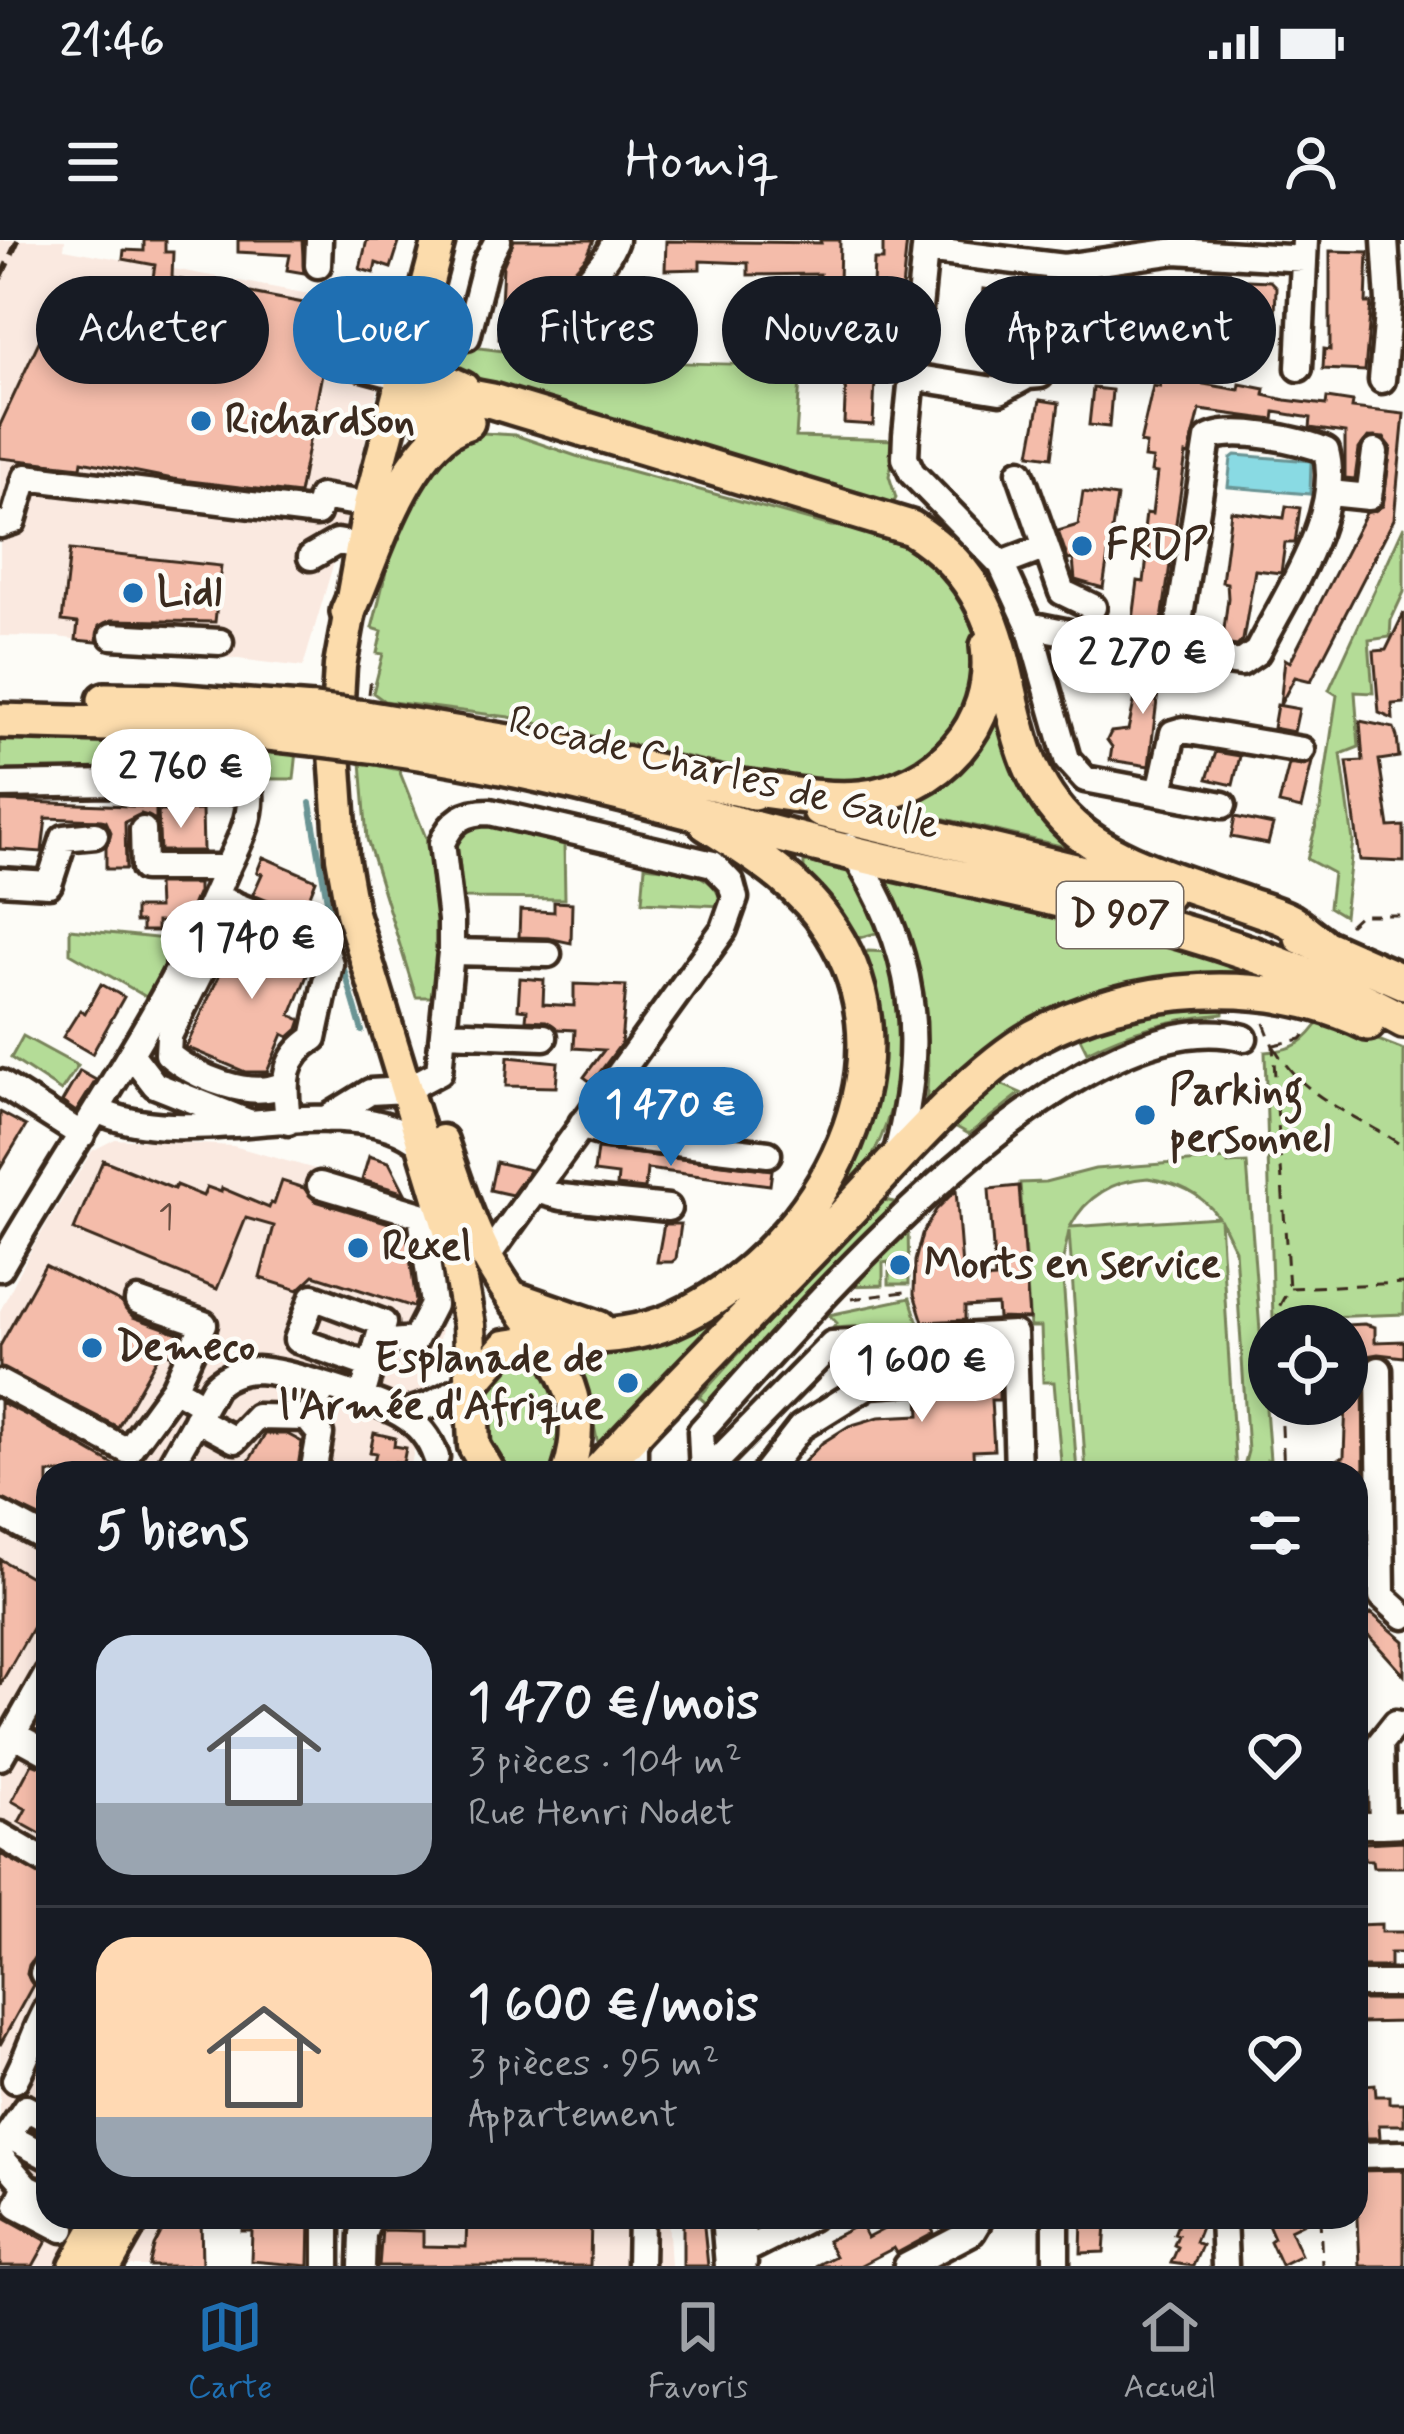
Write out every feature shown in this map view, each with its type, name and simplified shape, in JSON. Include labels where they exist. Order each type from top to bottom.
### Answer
[{"type":"highway","points":[[410,384],[429,419],[524,426],[846,516],[919,544],[941,560],[968,591],[987,634],[987,682],[982,708],[970,732],[945,764],[903,788],[862,797],[731,786]]},
{"type":"highway","points":[[417,384],[492,401],[868,512],[931,539],[980,592],[997,635],[1028,756],[1040,784],[1073,827],[1166,876],[1288,920],[1320,943]]},
{"type":"highway","points":[[348,612],[417,459],[442,433],[460,424]]},
{"type":"highway","name":"Rocade Charles de Gaulle","points":[[0,699],[170,700],[313,725],[574,753],[731,786],[1166,892],[1320,943],[1404,982]]},
{"type":"highway","name":"Rocade Charles de Gaulle","points":[[0,721],[313,725]]},
{"type":"highway","name":"Rocade Charles de Gaulle","points":[[364,731],[1172,928],[1288,967],[1404,1021]]},
{"type":"highway","points":[[545,1340],[647,1330],[704,1304],[772,1248],[802,1216],[828,1179],[849,1135],[862,1084],[863,1036],[856,991],[841,945],[790,882],[686,809]]},
{"type":"highway","points":[[619,1461],[643,1424],[893,1164],[973,1084],[1032,1038],[1133,1000],[1187,992],[1281,998],[1359,1018],[1404,1040]]},
{"type":"highway","points":[[515,1299],[616,1334]]},
{"type":"main road","points":[[430,276],[439,240]]},
{"type":"main road","points":[[403,384],[348,612],[335,727],[342,857],[352,913],[393,1054],[414,1087],[487,1256],[558,1360],[574,1401],[572,1458]]},
{"type":"main road","points":[[342,826],[414,1087],[422,1145],[456,1253],[461,1389],[476,1461]]},
{"type":"main road","points":[[461,1389],[505,1346],[545,1340]]},
{"type":"main road","points":[[75,2266],[96,2229]]},
{"type":"main road","points":[[106,2266],[127,2229]]},
{"type":"street","points":[[473,315],[498,240]]},
{"type":"street","points":[[592,276],[615,240]]},
{"type":"street","points":[[1382,380],[1389,302],[1385,240]]},
{"type":"street","points":[[923,276],[926,245],[1064,267],[1176,251],[1305,250],[1299,368]]},
{"type":"street","points":[[941,382],[1000,391],[1013,384]]},
{"type":"street","points":[[911,384],[905,458],[912,473],[1001,564],[1029,625],[1067,759],[1085,779],[1222,805]]},
{"type":"street","points":[[1029,625],[1039,630],[1174,654],[1240,663],[1257,652],[1323,519],[1330,493],[1327,452],[1310,442],[1223,432],[1208,440],[1174,654]]},
{"type":"street","points":[[1330,493],[1369,496],[1375,452]]},
{"type":"street","points":[[1020,472],[1061,592],[1093,608]]},
{"type":"street","points":[[0,525],[13,521],[26,477],[317,513],[321,497],[370,505]]},
{"type":"street","points":[[311,557],[338,542],[361,546]]},
{"type":"street","points":[[1001,564],[1046,547]]},
{"type":"street","points":[[112,636],[220,642]]},
{"type":"street","points":[[1160,792],[1169,742],[1173,733],[1183,730],[1302,750]]},
{"type":"street","points":[[0,785],[114,783],[250,794],[251,812],[227,868],[225,900],[169,1036],[168,1054],[180,1065],[244,1089],[272,1090],[283,1084]]},
{"type":"street","points":[[825,811],[889,916],[908,976],[914,1066],[893,1164]]},
{"type":"street","points":[[326,1119],[370,1093],[414,1087],[436,1077],[442,1065],[452,920],[442,843],[456,820],[477,812],[713,864],[724,873],[735,898],[724,929],[487,1256]]},
{"type":"street","points":[[143,830],[144,868],[227,868]]},
{"type":"street","points":[[0,881],[50,884],[64,838],[95,835]]},
{"type":"street","points":[[0,1268],[225,900]]},
{"type":"street","points":[[225,900],[310,935],[320,931],[330,964],[314,1038],[296,1049],[283,1084],[287,1122]]},
{"type":"street","points":[[451,952],[548,954]]},
{"type":"street","points":[[445,1034],[544,1036]]},
{"type":"street","points":[[703,1461],[701,1430],[854,1262],[946,1178],[1064,1088],[1108,1062],[1155,1042],[1206,1034],[1244,1038]]},
{"type":"street","points":[[370,1093],[393,1054]]},
{"type":"street","points":[[132,1055],[154,1085],[250,1124]]},
{"type":"street","points":[[0,1083],[82,1135]]},
{"type":"street","points":[[380,1121],[414,1087]]},
{"type":"street","points":[[98,1110],[120,1121],[232,1127],[326,1119],[380,1121],[408,1132],[422,1145]]},
{"type":"street","points":[[582,1123],[609,1135],[768,1154]]},
{"type":"street","points":[[320,1184],[421,1215],[433,1306],[415,1340],[375,1355],[362,1400]]},
{"type":"street","points":[[536,1190],[668,1208]]},
{"type":"street","points":[[0,1383],[128,1451],[174,1388],[204,1324],[138,1301]]},
{"type":"street","points":[[717,1461],[832,1345],[1014,1334],[1018,1461]]},
{"type":"street","points":[[1378,1370],[1392,1495],[1369,1596],[1404,1616]]},
{"type":"street","points":[[173,1461],[226,1375],[239,1372],[275,1373],[402,1414],[431,1442],[434,1461]]},
{"type":"street","points":[[774,1461],[801,1427],[870,1384],[912,1381]]},
{"type":"street","points":[[174,1388],[235,1441],[257,1417],[307,1418]]},
{"type":"street","points":[[307,1418],[324,1388]]},
{"type":"street","points":[[402,1414],[461,1389]]},
{"type":"street","points":[[436,1461],[461,1389]]},
{"type":"street","points":[[307,1418],[320,1435],[315,1461]]},
{"type":"street","points":[[0,1514],[36,1534]]},
{"type":"street","points":[[0,1757],[36,1694]]},
{"type":"street","points":[[1381,1825],[1380,1743],[1396,1723]]},
{"type":"street","points":[[14,1734],[36,1746]]},
{"type":"street","points":[[0,1820],[36,1840]]},
{"type":"street","points":[[0,1835],[36,1856]]},
{"type":"street","points":[[1368,1984],[1404,1984]]},
{"type":"street","points":[[15,2080],[36,2036]]},
{"type":"street","points":[[3,2146],[26,2108],[36,2113]]},
{"type":"street","points":[[3,2146],[36,2153]]},
{"type":"street","points":[[3,2146],[36,2191]]},
{"type":"street","points":[[1368,2155],[1404,2154]]},
{"type":"street","points":[[36,2193],[16,2205],[36,2215]]},
{"type":"street","points":[[327,2229],[328,2266]]},
{"type":"street","points":[[362,2266],[365,2229]]},
{"type":"street","points":[[640,2266],[641,2229]]},
{"type":"street","points":[[737,2240],[772,2229]]},
{"type":"street","points":[[908,2266],[974,2229]]},
{"type":"street","points":[[1056,2229],[1056,2266]]},
{"type":"street","points":[[1223,2229],[1225,2266]]},
{"type":"path","points":[[1349,925],[1360,915],[1404,915]]},
{"type":"path","points":[[1273,1046],[1301,1039],[1309,1030]]},
{"type":"path","points":[[1273,1046],[1288,1072],[1324,1101],[1404,1147]]},
{"type":"path","points":[[1273,1046],[1288,1288],[1280,1305]]},
{"type":"path","points":[[1288,1288],[1404,1283]]},
{"type":"path","points":[[819,1300],[913,1292]]},
{"type":"path","points":[[1282,1425],[1283,1461]]},
{"type":"path","points":[[1320,2229],[1322,2266]]},
{"type":"shaded area","points":[[0,240],[65,240],[64,249],[211,276],[36,276],[36,384],[269,384],[269,287],[293,291],[293,384],[379,384],[303,667],[57,637],[0,636]]},
{"type":"shaded area","points":[[115,1139],[233,1146],[426,1200],[445,1294],[412,1461],[36,1461],[36,2229],[151,2229],[179,2237],[179,2266],[0,2266],[0,1311],[92,1151]]},
{"type":"shaded area","points":[[347,2229],[669,2229],[671,2266],[345,2266]]},
{"type":"green space","points":[[473,347],[497,350],[497,384],[698,384],[698,363],[722,364],[722,384],[800,384],[796,437],[897,440],[889,476],[896,498],[892,505],[496,386],[473,375]]},
{"type":"green space","points":[[482,433],[515,435],[831,526],[868,529],[923,551],[957,581],[978,620],[983,662],[957,738],[890,781],[826,788],[509,717],[384,701],[373,693],[383,654],[377,653],[382,631],[372,628],[404,513],[433,465],[455,446]]},
{"type":"green space","points":[[1404,526],[1404,592],[1391,620],[1390,637],[1369,640],[1373,693],[1355,692],[1359,747],[1341,754],[1353,841],[1344,916],[1329,907],[1333,873],[1307,859],[1320,810],[1337,695],[1329,690]]},
{"type":"green space","points":[[995,704],[1087,852],[898,808],[901,796]]},
{"type":"green space","points":[[0,738],[297,751],[294,779],[0,777]]},
{"type":"green space","points":[[361,762],[399,770],[434,858],[440,917],[437,997],[416,997],[367,839]]},
{"type":"green space","points":[[482,822],[564,845],[565,899],[464,898],[454,842],[466,827]]},
{"type":"green space","points":[[814,859],[851,871],[883,931],[852,940],[804,872],[804,863]]},
{"type":"green space","points":[[645,866],[703,878],[722,906],[642,902]]},
{"type":"green space","points":[[879,878],[1173,947],[1276,983],[1089,1000],[924,1119],[928,1056],[920,995]]},
{"type":"green space","points":[[70,929],[175,940],[148,998],[70,953]]},
{"type":"green space","points":[[868,951],[888,952],[898,1042],[894,1096],[875,1151],[859,1179],[601,1444],[570,1349],[635,1349],[684,1334],[714,1310],[849,1161],[859,959]]},
{"type":"green space","points":[[1224,998],[1223,1014],[1153,1026],[1087,1052],[1076,1030]]},
{"type":"green space","points":[[1322,1018],[1404,1050],[1404,1314],[1368,1315],[1368,1305],[1273,1305],[1265,1052],[1299,1043]]},
{"type":"green space","points":[[23,1036],[78,1066],[61,1091],[11,1058]]},
{"type":"green space","points":[[996,1082],[1021,1093],[969,1134],[951,1124]]},
{"type":"green space","points":[[1228,1159],[1228,1164],[1247,1163],[1258,1305],[1248,1305],[1248,1425],[1267,1425],[1270,1460],[1245,1461],[1235,1250],[1220,1219],[1235,1461],[1085,1461],[1069,1231],[1062,1264],[1076,1461],[1061,1461],[1054,1382],[1043,1382],[1041,1327],[1030,1327],[1020,1183],[1045,1182],[1095,1169]],"holes":[[[1148,1178],[1196,1195],[1218,1217],[1070,1227],[1102,1192],[1136,1179]]]},
{"type":"green space","points":[[880,1199],[898,1203],[707,1404],[699,1397]]},
{"type":"green space","points":[[908,1224],[909,1284],[889,1284],[889,1272],[899,1268],[888,1262],[883,1263],[883,1285],[845,1286]]},
{"type":"green space","points":[[910,1298],[918,1323],[833,1328],[837,1323],[829,1315]]},
{"type":"green space","points":[[540,1354],[566,1418],[557,1461],[499,1461],[490,1445],[485,1415],[488,1400],[509,1355]]},
{"type":"water","points":[[1235,455],[1311,461],[1310,494],[1228,487]]},
{"type":"building","name":"Richardson","points":[[144,240],[165,240],[165,252],[173,252],[172,276],[153,276],[155,265],[123,259],[124,250],[144,251]]},
{"type":"building","points":[[238,240],[302,240],[304,273],[287,270],[290,255],[238,252]]},
{"type":"building","points":[[367,240],[400,240],[391,268],[376,263],[374,273],[360,269]]},
{"type":"building","points":[[514,240],[594,240],[587,256],[565,276],[502,276]]},
{"type":"building","points":[[840,240],[839,276],[748,275],[748,263],[700,261],[700,269],[665,270],[666,241]]},
{"type":"building","points":[[883,240],[907,240],[903,276],[873,276],[874,260],[883,260]]},
{"type":"building","points":[[1330,251],[1368,252],[1366,303],[1371,303],[1365,371],[1323,369],[1324,349],[1330,350]]},
{"type":"building","name":"Richardson","points":[[269,296],[293,301],[293,384],[320,384],[299,494],[173,479],[82,461],[81,467],[0,458],[0,425],[36,348],[36,384],[269,384]]},
{"type":"building","points":[[846,384],[875,384],[873,425],[844,423]]},
{"type":"building","points":[[1204,384],[1239,390],[1240,384],[1265,389],[1264,395],[1285,400],[1326,405],[1327,398],[1353,402],[1352,408],[1404,414],[1394,519],[1311,681],[1295,677],[1280,705],[1285,659],[1290,662],[1366,513],[1383,506],[1391,447],[1384,438],[1368,437],[1359,449],[1355,479],[1345,478],[1345,433],[1310,428],[1311,418],[1275,412],[1274,420],[1200,410],[1186,454],[1160,634],[1118,626],[1119,618],[1133,620],[1138,581],[1144,582],[1149,540],[1143,539],[1146,513],[1152,514],[1157,473],[1151,472],[1153,459],[1144,458],[1146,444],[1140,443],[1153,386]]},
{"type":"building","points":[[1093,388],[1112,390],[1109,427],[1089,425]]},
{"type":"building","points":[[1040,400],[1059,403],[1052,457],[1030,454]]},
{"type":"building","name":"FRDP","points":[[1083,492],[1117,497],[1103,588],[1075,580],[1073,559],[1068,560],[1058,531],[1078,525]]},
{"type":"building","points":[[1286,506],[1300,508],[1295,543],[1285,543],[1281,573],[1255,570],[1243,640],[1237,646],[1202,641],[1203,635],[1223,637],[1228,598],[1227,583],[1222,582],[1231,511],[1284,518]]},
{"type":"building","name":"Lidl","points":[[70,550],[221,566],[215,622],[112,620],[99,626],[97,642],[76,640],[78,623],[62,621]]},
{"type":"building","points":[[1404,613],[1404,703],[1392,704],[1393,719],[1379,713],[1374,651],[1386,650]]},
{"type":"building","points":[[1142,666],[1182,673],[1179,691],[1158,692],[1149,766],[1110,760],[1112,747],[1107,740],[1111,732],[1128,730]]},
{"type":"building","points":[[1277,705],[1299,709],[1294,732],[1273,728]]},
{"type":"building","points":[[1360,721],[1394,728],[1397,737],[1399,757],[1379,760],[1389,827],[1404,826],[1404,862],[1360,860],[1347,762],[1363,761]]},
{"type":"building","points":[[1216,752],[1240,756],[1233,785],[1207,779]]},
{"type":"building","points":[[1312,762],[1301,809],[1279,804],[1289,764]]},
{"type":"building","points":[[0,801],[156,807],[156,820],[141,814],[125,822],[126,869],[106,869],[111,832],[101,820],[46,818],[42,852],[0,849]]},
{"type":"building","points":[[202,810],[203,851],[160,851],[158,811]]},
{"type":"building","points":[[1235,817],[1273,825],[1268,844],[1231,837]]},
{"type":"building","points":[[263,857],[316,880],[305,908],[310,910],[307,916],[253,894]]},
{"type":"building","points":[[157,884],[198,884],[198,892],[188,915],[157,922],[157,931],[142,931],[142,922],[135,922],[135,908],[158,908]]},
{"type":"building","points":[[554,902],[572,903],[571,943],[519,937],[520,910],[554,912]]},
{"type":"building","points":[[242,926],[309,951],[312,963],[291,1015],[301,1020],[298,1029],[289,1037],[283,1034],[267,1072],[245,1072],[186,1047]]},
{"type":"building","points":[[520,978],[544,980],[543,1004],[574,1006],[574,984],[626,986],[621,1044],[592,1083],[584,1077],[604,1050],[574,1048],[575,1030],[526,1020],[527,1010],[518,1009]]},
{"type":"building","points":[[101,984],[124,997],[92,1054],[63,1037],[80,1010],[85,1013]]},
{"type":"building","points":[[508,1057],[558,1062],[556,1087],[506,1086]]},
{"type":"building","points":[[80,1071],[96,1080],[76,1112],[62,1102]]},
{"type":"building","points":[[706,1091],[737,1096],[734,1121],[707,1117],[706,1130],[683,1127],[687,1102],[705,1100]]},
{"type":"building","points":[[0,1112],[26,1126],[0,1169]]},
{"type":"building","points":[[597,1149],[772,1170],[770,1185],[647,1169],[645,1189],[617,1186],[618,1175],[594,1172]]},
{"type":"building","points":[[369,1156],[389,1162],[405,1193],[362,1180]]},
{"type":"building","points":[[103,1160],[174,1189],[176,1185],[203,1196],[207,1187],[221,1192],[222,1188],[269,1208],[282,1181],[304,1188],[315,1201],[406,1228],[416,1302],[413,1307],[314,1275],[298,1290],[260,1278],[274,1226],[246,1218],[217,1289],[74,1230]]},
{"type":"building","points":[[496,1162],[530,1170],[512,1195],[490,1190]]},
{"type":"building","points":[[1019,1186],[1029,1319],[998,1318],[997,1305],[965,1307],[965,1320],[923,1322],[914,1294],[915,1261],[922,1234],[936,1210],[956,1190],[963,1281],[995,1279],[989,1189]]},
{"type":"building","points":[[664,1224],[681,1224],[672,1262],[657,1262]]},
{"type":"building","name":"Demeco","points":[[45,1265],[122,1303],[133,1317],[181,1334],[171,1355],[162,1349],[118,1427],[0,1367],[0,1346]]},
{"type":"building","points":[[1368,1325],[1375,1327],[1375,1342],[1404,1341],[1404,1357],[1368,1356]]},
{"type":"building","points":[[983,1353],[984,1365],[999,1372],[999,1400],[991,1400],[994,1450],[973,1451],[974,1461],[805,1461],[849,1426],[879,1417],[920,1415],[919,1395],[928,1381],[917,1357]]},
{"type":"building","points":[[0,1402],[107,1461],[36,1461],[36,1515],[0,1498]]},
{"type":"building","points":[[1345,1425],[1364,1425],[1364,1461],[1334,1461],[1344,1457]]},
{"type":"building","points":[[374,1433],[395,1438],[394,1446],[406,1448],[403,1461],[374,1461],[376,1453],[370,1452]]},
{"type":"building","points":[[265,1434],[287,1434],[302,1442],[299,1461],[249,1461]]},
{"type":"building","points":[[0,1559],[36,1580],[36,1621],[0,1685]]},
{"type":"building","points":[[1371,1613],[1404,1641],[1404,1675],[1368,1635]]},
{"type":"building","points":[[32,1763],[36,1764],[36,1831],[19,1822],[26,1809],[12,1801]]},
{"type":"building","points":[[1404,1841],[1404,1867],[1373,1867],[1368,1843]]},
{"type":"building","points":[[0,1854],[36,1873],[36,1955],[27,1974],[33,1985],[0,2045]]},
{"type":"building","points":[[1381,1924],[1381,1932],[1404,1932],[1404,1953],[1390,1953],[1390,1967],[1368,1967],[1368,1925]]},
{"type":"building","points":[[1368,2000],[1404,2000],[1404,2022],[1368,2023]]},
{"type":"building","points":[[1375,2084],[1376,2096],[1389,2096],[1389,2103],[1404,2103],[1404,2125],[1379,2125],[1380,2138],[1368,2138],[1368,2085]]},
{"type":"building","points":[[1404,2170],[1404,2266],[1360,2266],[1358,2229],[1368,2229],[1368,2171]]},
{"type":"building","points":[[0,2215],[47,2241],[33,2266],[0,2266]]},
{"type":"building","points":[[163,2229],[201,2229],[202,2266],[149,2266]]},
{"type":"building","points":[[310,2229],[309,2266],[251,2261],[252,2231],[242,2231]]},
{"type":"building","points":[[467,2229],[591,2229],[590,2266],[379,2266],[382,2230],[423,2231],[423,2246],[466,2247]]},
{"type":"building","points":[[683,2229],[704,2229],[708,2266],[683,2266]]},
{"type":"building","points":[[850,2229],[862,2229],[867,2238],[884,2229],[932,2229],[934,2233],[859,2266],[815,2266],[835,2256],[827,2241]]},
{"type":"building","points":[[1082,2229],[1106,2229],[1104,2252],[1081,2253]]},
{"type":"building","points":[[1176,2229],[1200,2229],[1195,2242],[1202,2245],[1193,2266],[1171,2263],[1178,2247]]},
{"type":"building","points":[[1270,2229],[1292,2229],[1301,2255],[1281,2265],[1270,2241],[1274,2238]]},
{"type":"waterway","points":[[310,803],[331,924],[362,1031]]},
{"type":"railway","points":[[0,279],[18,240]]},
{"type":"place","name":"Richardson","points":[[201,421]]},
{"type":"place","name":"FRDP","points":[[1082,546]]},
{"type":"place","name":"Lidl","points":[[133,593]]},
{"type":"place","name":"Parking personnel","points":[[1145,1115]]},
{"type":"place","name":"Rexel","points":[[358,1248]]},
{"type":"place","name":"Morts en service","points":[[900,1265]]},
{"type":"place","name":"Demeco","points":[[92,1348]]},
{"type":"place","name":"Esplanade de l'Armée d'Afrique","points":[[628,1383]]}]
